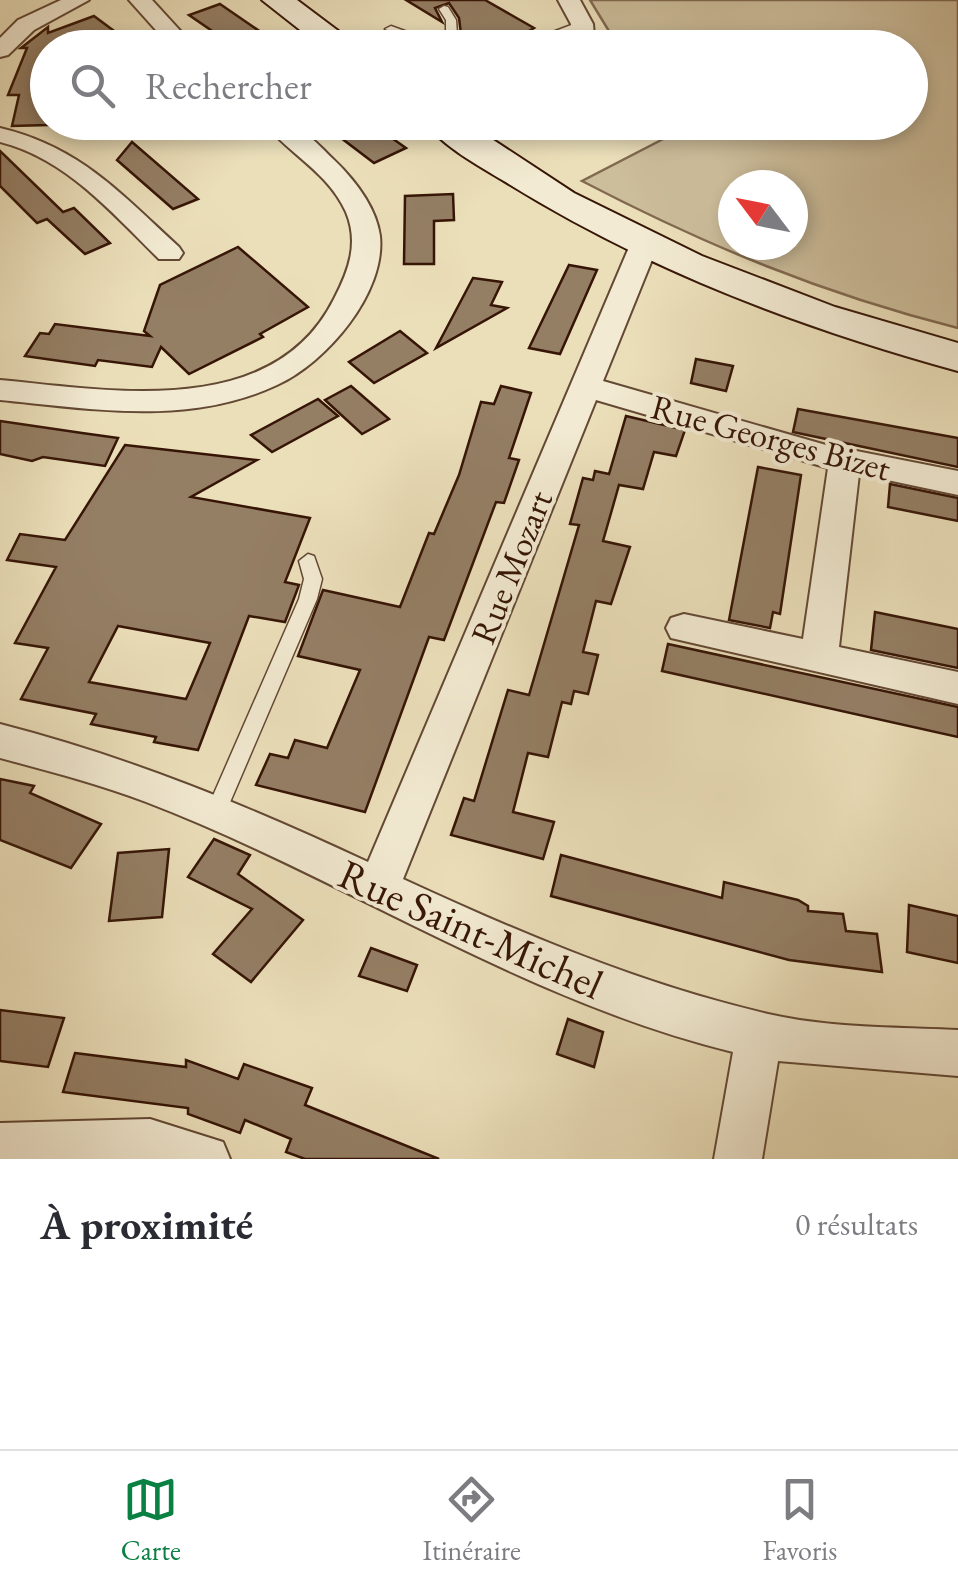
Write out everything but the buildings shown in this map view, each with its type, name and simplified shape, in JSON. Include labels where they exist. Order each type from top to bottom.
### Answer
[{"type":"main road","points":[[284,1],[322,30]]},
{"type":"main road","points":[[468,140],[538,189],[644,245],[807,312],[958,357]]},
{"type":"street","points":[[0,50],[26,24],[78,0]]},
{"type":"street","points":[[140,0],[168,30]]},
{"type":"street","points":[[569,0],[581,30]]},
{"type":"street","points":[[0,135],[34,142],[61,155],[169,253]]},
{"type":"street","points":[[0,390],[139,400],[192,399],[272,376],[328,337],[344,313],[361,274],[366,256],[365,227],[334,175],[295,140]]},
{"type":"street","name":"Rue Mozart","points":[[378,889],[644,245]]},
{"type":"street","name":"Rue Georges Bizet","points":[[586,386],[846,460],[958,483]]},
{"type":"street","points":[[819,657],[846,460]]},
{"type":"street","points":[[684,628],[958,688]]},
{"type":"street","name":"Rue Saint-Michel","points":[[0,741],[95,765],[215,814],[612,991],[759,1034],[838,1046],[958,1053]]},
{"type":"street","points":[[738,1159],[759,1034]]},
{"type":"street","points":[[0,1147],[150,1143],[198,1156]]},
{"type":"lane","points":[[444,9],[452,20],[452,30]]},
{"type":"lane","points":[[390,28],[395,30]]},
{"type":"lane","points":[[215,814],[308,599],[313,579],[308,561]]},
{"type":"shaded area","points":[[590,0],[958,0],[958,328],[860,300],[752,260],[808,260],[808,170],[718,170],[718,245],[582,181],[661,140],[928,140],[928,30],[608,30]]}]
